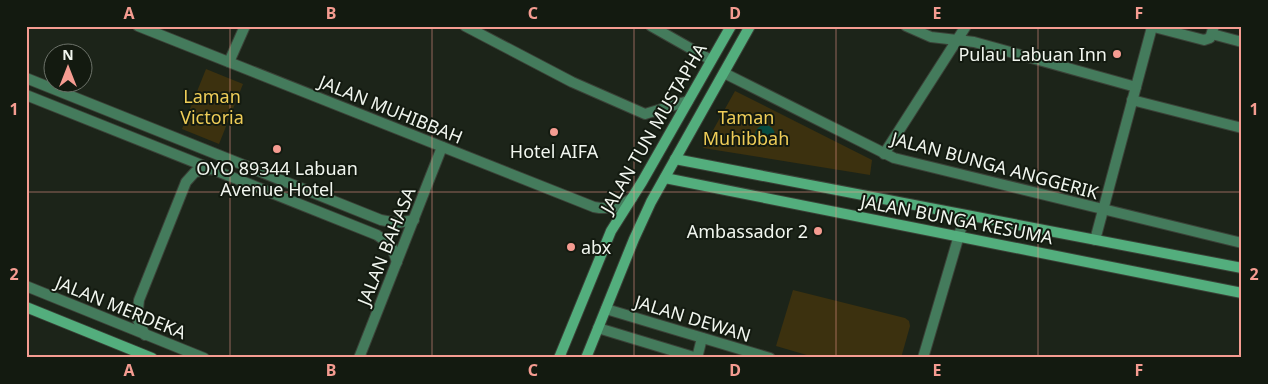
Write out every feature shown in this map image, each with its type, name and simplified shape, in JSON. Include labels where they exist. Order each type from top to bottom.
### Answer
[{"type":"street","name":"JALAN MUHIBBAH","points":[[138,26],[594,207],[614,208],[632,198]]},
{"type":"street","points":[[229,62],[245,26]]},
{"type":"street","points":[[465,26],[572,82],[645,114],[688,101]]},
{"type":"street","points":[[651,26],[711,60]]},
{"type":"street","name":"JALAN TUN MUSTAPHA","points":[[559,358],[606,240],[731,26]]},
{"type":"street","name":"JALAN TUN MUSTAPHA","points":[[586,358],[651,202],[750,26]]},
{"type":"street","points":[[906,26],[930,37],[974,42],[1136,87]]},
{"type":"street","points":[[884,154],[966,26]]},
{"type":"street","points":[[1095,240],[1151,26],[1204,40],[1208,40],[1213,30],[1242,42]]},
{"type":"street","name":"JALAN BUNGA ANGGERIK","points":[[724,73],[894,158],[1242,243]]},
{"type":"street","points":[[26,78],[381,220],[397,223],[414,220]]},
{"type":"street","points":[[26,95],[377,234],[391,245],[397,262]]},
{"type":"street","points":[[1132,100],[1242,128]]},
{"type":"street","name":"JALAN BAHASA","points":[[359,358],[442,147]]},
{"type":"street","name":"JALAN BUNGA KESUMA","points":[[675,159],[1242,268]]},
{"type":"street","points":[[145,335],[137,318],[139,300],[186,182],[195,172],[212,169]]},
{"type":"street","name":"JALAN BUNGA KESUMA","points":[[665,178],[1242,293]]},
{"type":"street","points":[[923,358],[965,215]]},
{"type":"street","name":"JALAN MERDEKA","points":[[26,286],[204,358]]},
{"type":"street","name":"JALAN MERDEKA","points":[[26,307],[152,358]]},
{"type":"street","name":"JALAN DEWAN","points":[[606,309],[770,358]]},
{"type":"street","name":"JALAN DEWAN","points":[[598,328],[697,358]]},
{"type":"street","points":[[697,358],[702,338]]},
{"type":"green space","name":"Laman Victoria","points":[[206,69],[243,84],[219,144],[182,129]]},
{"type":"green space","name":"Taman Muhibbah","points":[[735,91],[872,160],[870,175],[703,148]]},
{"type":"green space","points":[[793,290],[905,318],[909,321],[910,326],[901,358],[817,358],[776,346]]},
{"type":"water","points":[[765,125],[772,128],[775,135],[772,142],[765,145],[758,142],[755,135],[758,128]]},
{"type":"place","name":"Pulau Labuan Inn","points":[[1117,54]]},
{"type":"place","name":"Hotel AIFA","points":[[554,132]]},
{"type":"place","name":"OYO 89344 Labuan Avenue Hotel","points":[[277,149]]},
{"type":"place","name":"Ambassador 2","points":[[818,231]]},
{"type":"place","name":"abx","points":[[571,247]]}]
